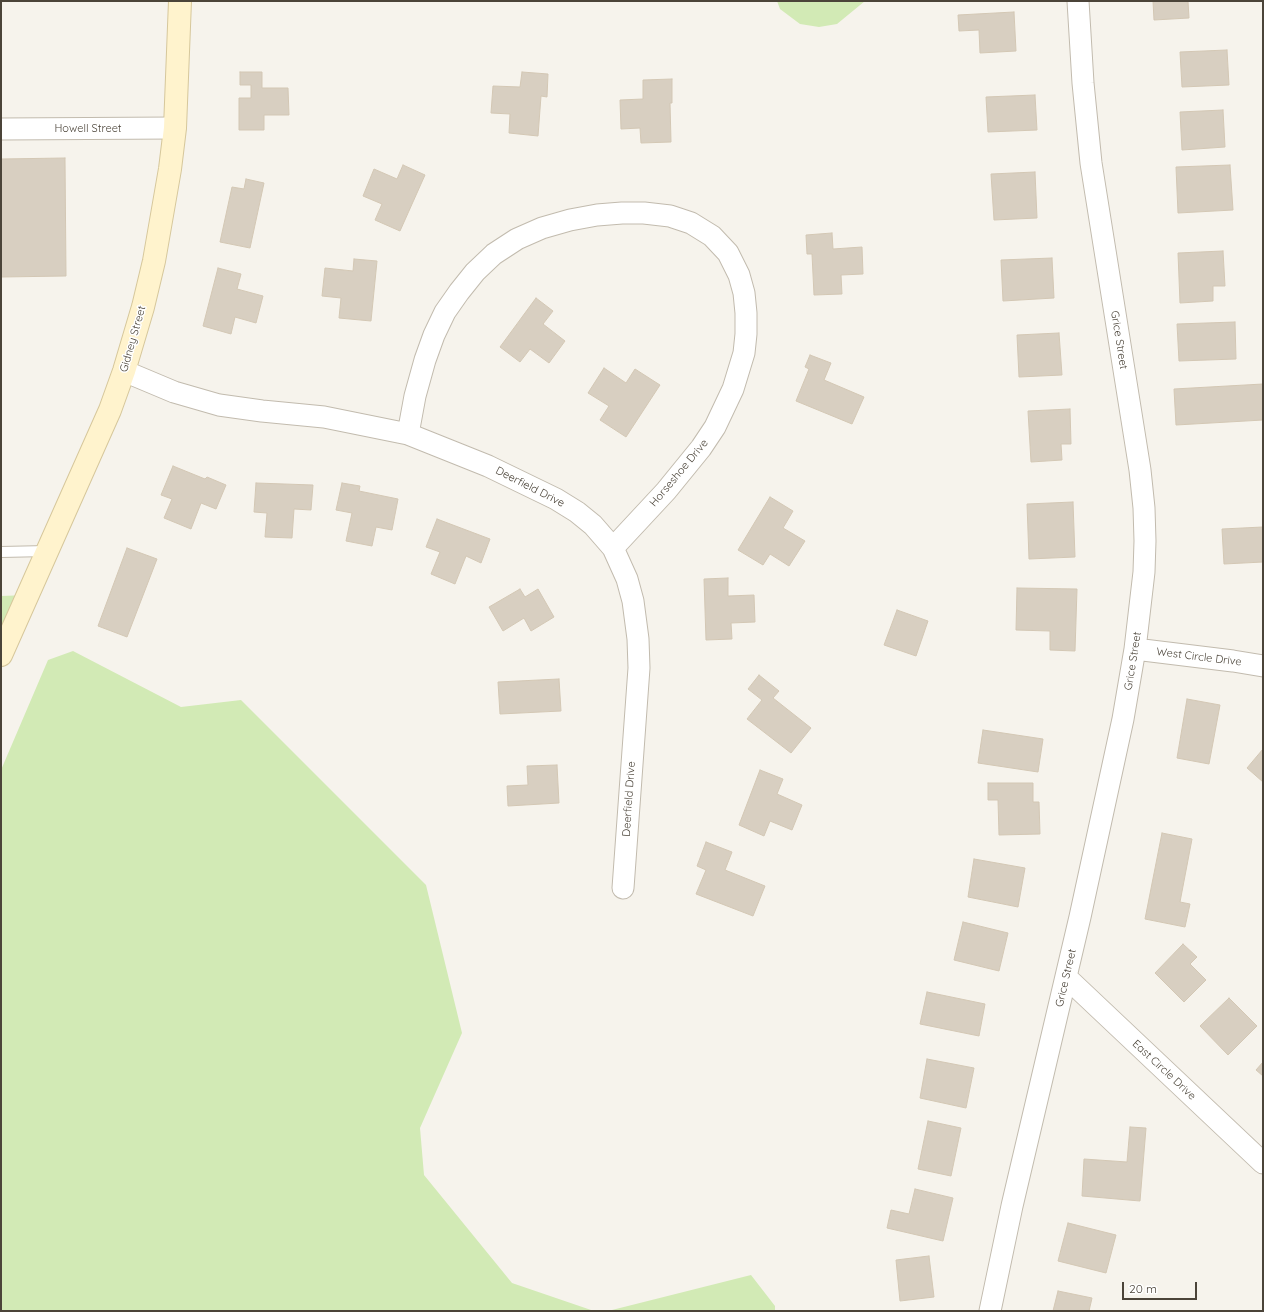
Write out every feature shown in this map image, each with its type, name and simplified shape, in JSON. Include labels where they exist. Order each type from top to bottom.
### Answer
[{"type":"street","name":"Gidney Street","points":[[1,655],[110,410],[124,371],[143,307],[154,261],[163,211],[174,128],[180,1]]},
{"type":"street","name":"Grice Street","points":[[990,1311],[1012,1206],[1080,917],[1123,719],[1141,607],[1144,572],[1144,508],[1140,470],[1091,163],[1083,83],[1078,1]]},
{"type":"street","name":"Howell Street","points":[[1,129],[174,128]]},
{"type":"street","name":"Horseshoe Drive","points":[[408,434],[415,396],[425,360],[440,324],[459,292],[475,272],[494,254],[517,239],[542,228],[570,220],[597,215],[644,213],[670,216],[691,223],[712,236],[728,253],[739,275],[744,293],[746,313],[744,353],[733,389],[715,427],[701,448],[666,491],[613,548]]},
{"type":"street","name":"Deerfield Drive","points":[[124,371],[174,392],[219,405],[324,417],[408,434],[488,466],[556,498],[593,525],[613,548],[627,579],[634,601],[638,639],[639,668],[622,888]]},
{"type":"street","name":"West Circle Drive","points":[[1135,649],[1263,666]]},
{"type":"street","name":"East Circle Drive","points":[[1066,978],[1263,1163]]},
{"type":"lane","points":[[1,552],[47,551]]},
{"type":"green space","points":[[777,1],[865,1],[837,24],[819,27],[800,24],[780,9]]},
{"type":"green space","points":[[28,595],[1,656],[1,596]]},
{"type":"green space","points":[[73,651],[181,707],[241,700],[426,885],[462,1033],[420,1128],[424,1175],[512,1283],[594,1311],[1,1311],[1,770],[48,660]]},
{"type":"green space","points":[[751,1275],[775,1306],[775,1311],[608,1311]]},
{"type":"building","points":[[1153,1],[1188,1],[1189,18],[1154,20]]},
{"type":"building","points":[[1014,12],[1016,51],[980,53],[979,30],[959,31],[958,15]]},
{"type":"building","points":[[1227,50],[1229,85],[1182,87],[1180,52]]},
{"type":"building","points":[[240,72],[262,72],[262,88],[288,88],[289,115],[264,115],[264,130],[239,130],[239,98],[251,98],[251,85],[240,85]]},
{"type":"building","points":[[522,72],[548,74],[547,97],[541,96],[538,136],[509,133],[510,114],[491,113],[493,86],[520,87]]},
{"type":"building","points":[[672,79],[672,103],[670,103],[671,142],[641,143],[640,128],[621,129],[620,100],[643,99],[643,80]]},
{"type":"building","points":[[1035,95],[1037,130],[988,132],[986,97]]},
{"type":"building","points":[[1223,110],[1225,147],[1182,150],[1180,112]]},
{"type":"building","points":[[65,158],[66,276],[1,277],[1,159]]},
{"type":"building","points":[[403,165],[425,175],[400,231],[375,220],[382,204],[363,196],[374,169],[397,179]]},
{"type":"building","points":[[1230,165],[1233,210],[1178,213],[1176,167]]},
{"type":"building","points":[[1035,172],[1037,218],[994,220],[991,174]]},
{"type":"building","points":[[246,179],[264,183],[250,248],[220,242],[232,187],[244,189]]},
{"type":"building","points":[[832,233],[833,249],[862,247],[863,274],[841,275],[842,294],[814,295],[812,254],[807,254],[806,235]]},
{"type":"building","points":[[1223,251],[1225,286],[1213,286],[1213,301],[1180,303],[1178,253]]},
{"type":"building","points":[[1052,258],[1054,298],[1003,301],[1001,260]]},
{"type":"building","points":[[354,259],[377,261],[371,321],[339,318],[341,298],[322,296],[325,268],[353,271]]},
{"type":"building","points":[[218,268],[241,274],[237,289],[263,296],[256,323],[235,317],[231,334],[203,326]]},
{"type":"building","points":[[536,298],[553,311],[543,324],[565,341],[549,363],[530,349],[520,362],[500,347]]},
{"type":"building","points":[[1235,322],[1236,359],[1179,361],[1177,324]]},
{"type":"building","points":[[1059,333],[1062,375],[1019,377],[1017,335]]},
{"type":"building","points":[[810,355],[831,363],[824,380],[864,397],[852,424],[796,401],[809,369],[805,367]]},
{"type":"building","points":[[604,368],[626,383],[635,369],[660,385],[626,437],[600,420],[609,406],[588,393]]},
{"type":"building","points":[[1263,384],[1263,420],[1176,425],[1174,389]]},
{"type":"building","points":[[1070,409],[1071,444],[1061,444],[1062,460],[1031,462],[1028,411]]},
{"type":"building","points":[[173,466],[205,479],[207,477],[226,485],[216,509],[201,503],[191,529],[164,518],[172,499],[161,495]]},
{"type":"building","points":[[256,483],[313,485],[311,510],[294,509],[292,538],[265,537],[267,513],[254,512]]},
{"type":"building","points":[[342,483],[360,486],[359,491],[398,499],[392,530],[376,527],[372,546],[346,541],[352,513],[336,510]]},
{"type":"building","points":[[770,497],[793,511],[783,528],[805,541],[789,566],[770,554],[763,565],[738,550]]},
{"type":"building","points":[[1073,502],[1075,557],[1029,559],[1027,504]]},
{"type":"building","points":[[437,519],[490,539],[481,563],[466,556],[455,584],[431,574],[440,552],[426,547]]},
{"type":"building","points":[[1263,527],[1263,562],[1224,564],[1222,529]]},
{"type":"building","points":[[127,548],[157,559],[127,637],[98,626]]},
{"type":"building","points":[[728,578],[728,596],[754,595],[755,622],[731,623],[732,639],[706,640],[704,579]]},
{"type":"building","points":[[1017,588],[1077,589],[1075,651],[1050,650],[1050,631],[1016,630]]},
{"type":"building","points":[[520,589],[525,597],[538,589],[554,617],[531,631],[524,618],[503,631],[489,607]]},
{"type":"building","points":[[897,610],[928,621],[916,656],[884,645]]},
{"type":"building","points":[[759,675],[779,691],[773,698],[811,728],[791,753],[747,719],[762,700],[748,689]]},
{"type":"building","points":[[559,679],[561,711],[500,714],[498,682]]},
{"type":"building","points":[[1187,699],[1220,705],[1209,764],[1177,758]]},
{"type":"building","points":[[983,730],[1043,739],[1038,772],[978,763]]},
{"type":"building","points":[[1263,749],[1263,782],[1247,768]]},
{"type":"building","points":[[557,765],[559,803],[508,806],[507,786],[528,785],[527,766]]},
{"type":"building","points":[[760,770],[783,779],[777,794],[802,805],[792,830],[770,821],[764,836],[739,825]]},
{"type":"building","points":[[988,783],[1033,783],[1033,802],[1039,802],[1040,834],[999,835],[998,800],[988,800]]},
{"type":"building","points":[[1162,833],[1192,839],[1180,902],[1190,904],[1185,927],[1145,919]]},
{"type":"building","points":[[706,842],[732,852],[725,870],[765,886],[753,916],[696,894],[706,870],[697,866]]},
{"type":"building","points":[[974,859],[1025,868],[1018,907],[968,897]]},
{"type":"building","points":[[963,922],[1008,933],[999,971],[954,960]]},
{"type":"building","points":[[1183,944],[1197,957],[1190,964],[1206,980],[1184,1002],[1155,973]]},
{"type":"building","points":[[927,992],[985,1004],[979,1036],[920,1024]]},
{"type":"building","points":[[1229,998],[1257,1026],[1228,1055],[1200,1026]]},
{"type":"building","points":[[927,1059],[974,1068],[966,1108],[920,1098]]},
{"type":"building","points":[[1263,1062],[1263,1076],[1256,1070]]},
{"type":"building","points":[[928,1121],[961,1128],[951,1176],[918,1169]]},
{"type":"building","points":[[1130,1127],[1146,1128],[1140,1201],[1082,1196],[1084,1159],[1127,1162]]},
{"type":"building","points":[[915,1189],[953,1198],[943,1241],[887,1228],[891,1210],[909,1214]]},
{"type":"building","points":[[1068,1223],[1116,1235],[1106,1273],[1058,1261]]},
{"type":"building","points":[[929,1256],[934,1297],[900,1301],[896,1260]]},
{"type":"building","points":[[1058,1291],[1092,1298],[1089,1311],[1053,1311]]}]
